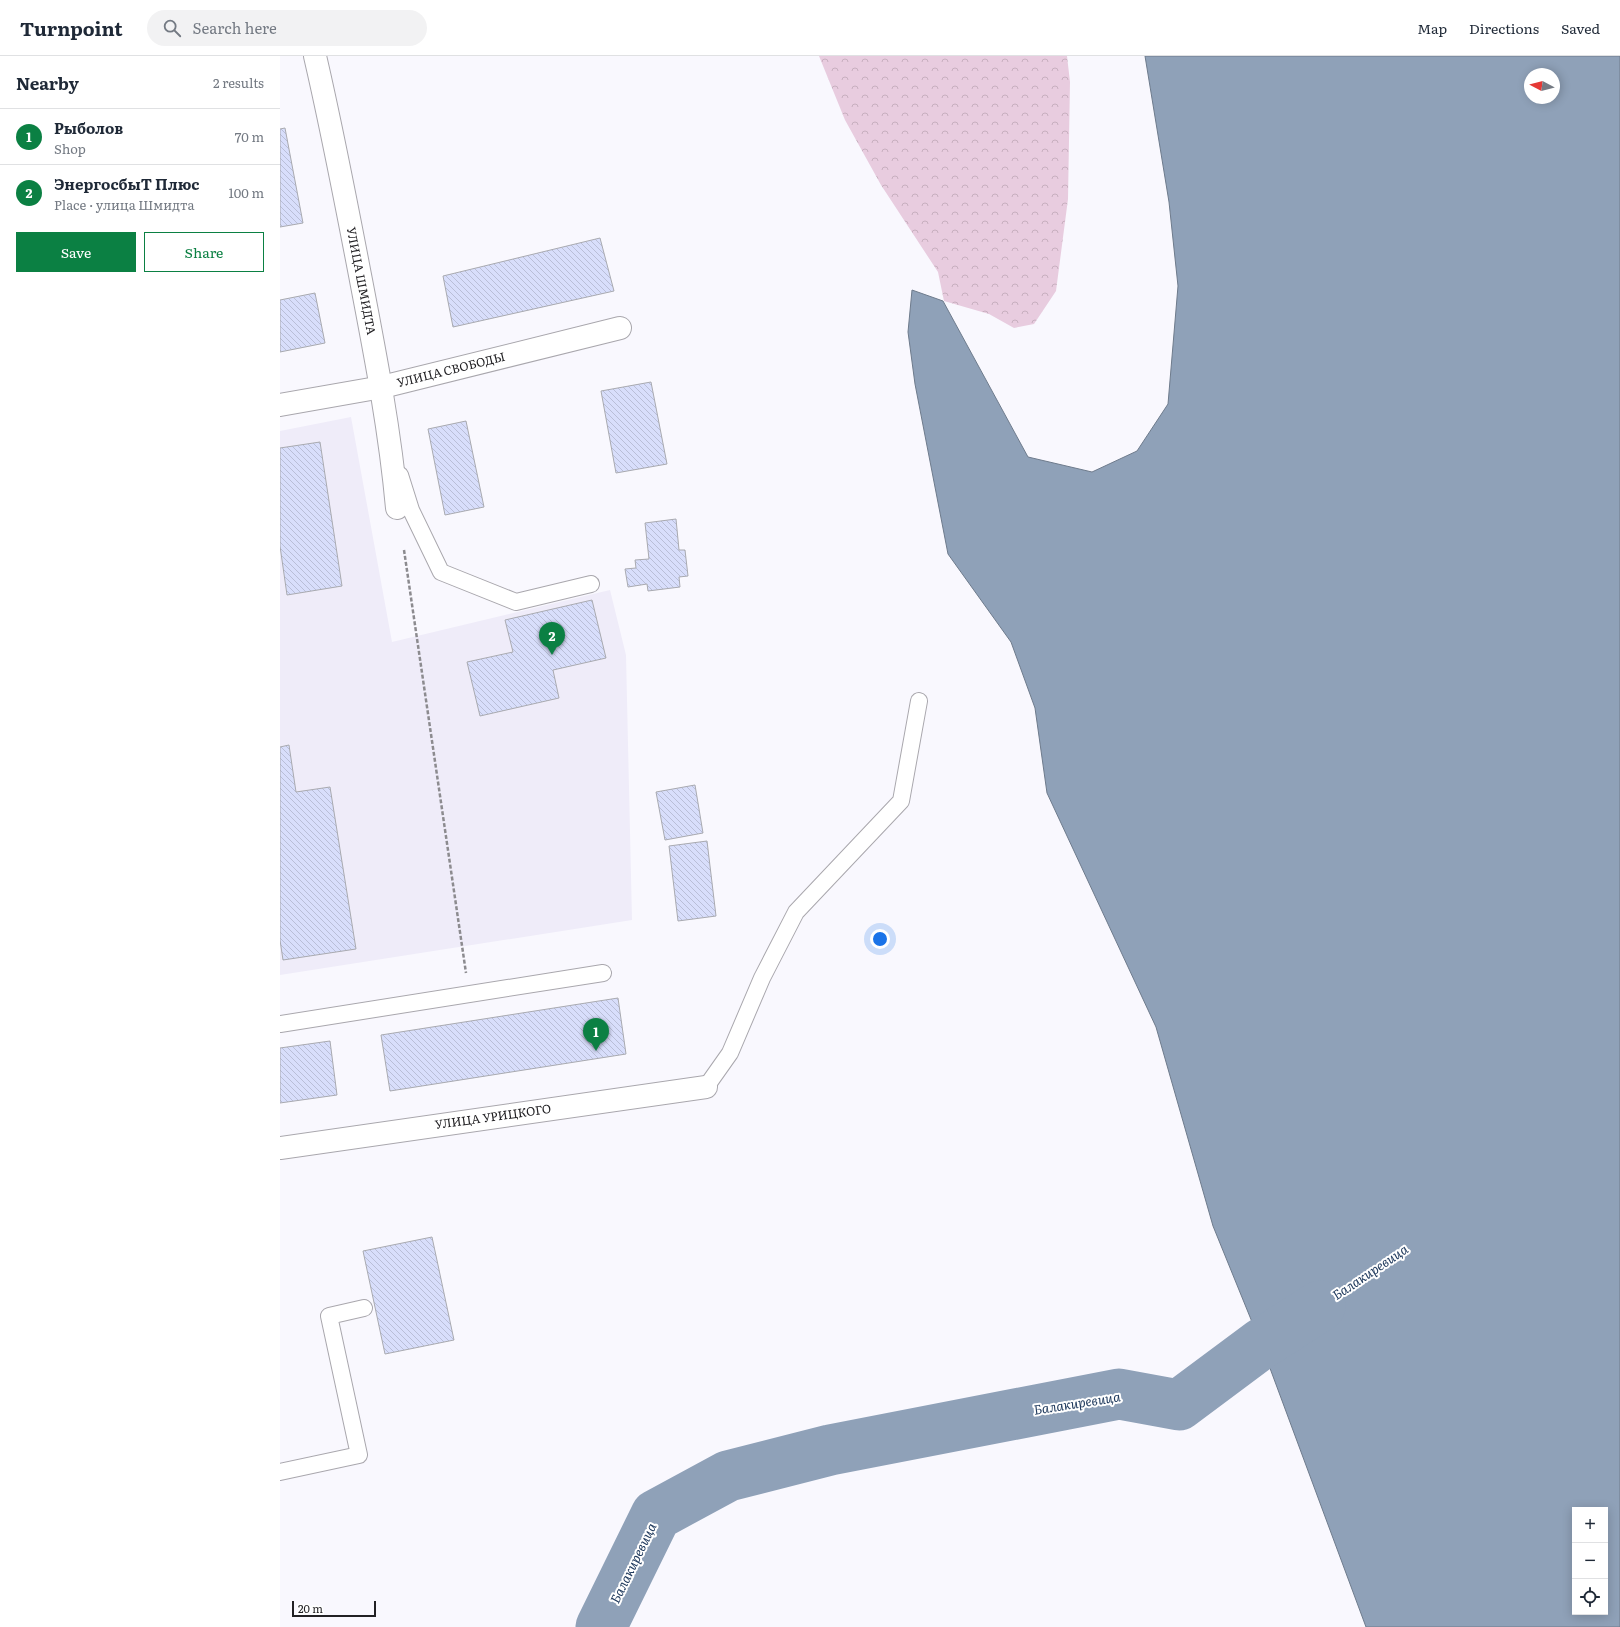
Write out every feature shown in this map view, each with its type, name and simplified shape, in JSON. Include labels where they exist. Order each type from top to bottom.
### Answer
[{"type":"street","name":"УЛИЦА ШМИДТА","points":[[315,56],[332,129],[382,387],[398,508]]},
{"type":"street","name":"УЛИЦА СВОБОДЫ","points":[[280,405],[382,387],[620,328]]},
{"type":"street","name":"УЛИЦА УРИЦКОГО","points":[[280,1148],[706,1087]]},
{"type":"lane","points":[[391,446],[411,510],[441,572],[516,602],[591,584]]},
{"type":"lane","points":[[706,1087],[730,1053],[762,978],[796,912],[901,801],[920,701]]},
{"type":"lane","points":[[280,1024],[603,973]]},
{"type":"lane","points":[[280,1472],[359,1455],[328,1316],[364,1308]]},
{"type":"path","points":[[403,548],[469,994]]},
{"type":"shaded area","points":[[351,417],[392,642],[610,590],[626,655],[632,920],[280,975],[280,431]]},
{"type":"green space","points":[[819,56],[1067,56],[1070,82],[1068,199],[1056,291],[1034,324],[1014,328],[989,314],[944,301],[938,272],[881,185],[845,120]]},
{"type":"water","points":[[1145,56],[1620,56],[1620,1627],[1366,1627],[1261,1344],[1213,1226],[1156,1027],[1047,793],[1035,708],[1011,642],[948,554],[915,384],[908,332],[912,290],[943,301],[1028,457],[1092,472],[1137,451],[1168,404],[1178,286],[1169,202]]},
{"type":"building","points":[[285,128],[303,223],[280,227],[280,129]]},
{"type":"building","points":[[600,238],[614,291],[453,327],[443,276]]},
{"type":"building","points":[[315,293],[325,343],[280,352],[280,300]]},
{"type":"building","points":[[651,382],[667,464],[616,473],[601,391]]},
{"type":"building","points":[[466,421],[484,507],[445,515],[428,429]]},
{"type":"building","points":[[320,442],[342,586],[287,595],[280,546],[280,448]]},
{"type":"building","points":[[676,519],[679,550],[685,550],[688,576],[679,577],[680,587],[648,591],[647,584],[628,587],[625,569],[636,568],[635,560],[649,559],[645,523]]},
{"type":"building","points":[[592,600],[606,658],[553,670],[559,698],[480,716],[467,662],[513,652],[505,620]]},
{"type":"building","points":[[289,745],[296,792],[330,787],[356,949],[283,960],[280,940],[280,747]]},
{"type":"building","points":[[695,785],[703,833],[665,840],[656,792]]},
{"type":"building","points":[[707,841],[716,916],[678,921],[669,846]]},
{"type":"building","points":[[618,998],[626,1054],[390,1091],[381,1035]]},
{"type":"building","points":[[330,1041],[337,1095],[280,1103],[280,1048]]},
{"type":"building","points":[[432,1237],[454,1340],[385,1354],[363,1251]]},
{"type":"waterway","name":"Балакиревица","points":[[601,1627],[656,1515],[728,1476],[830,1450],[1119,1394],[1179,1405],[1261,1344],[1320,1306]]},
{"type":"place","name":"ЭнергосбыТ Плюс","points":[[552,655]]},
{"type":"place","name":"Рыболов","points":[[596,1051]]}]
